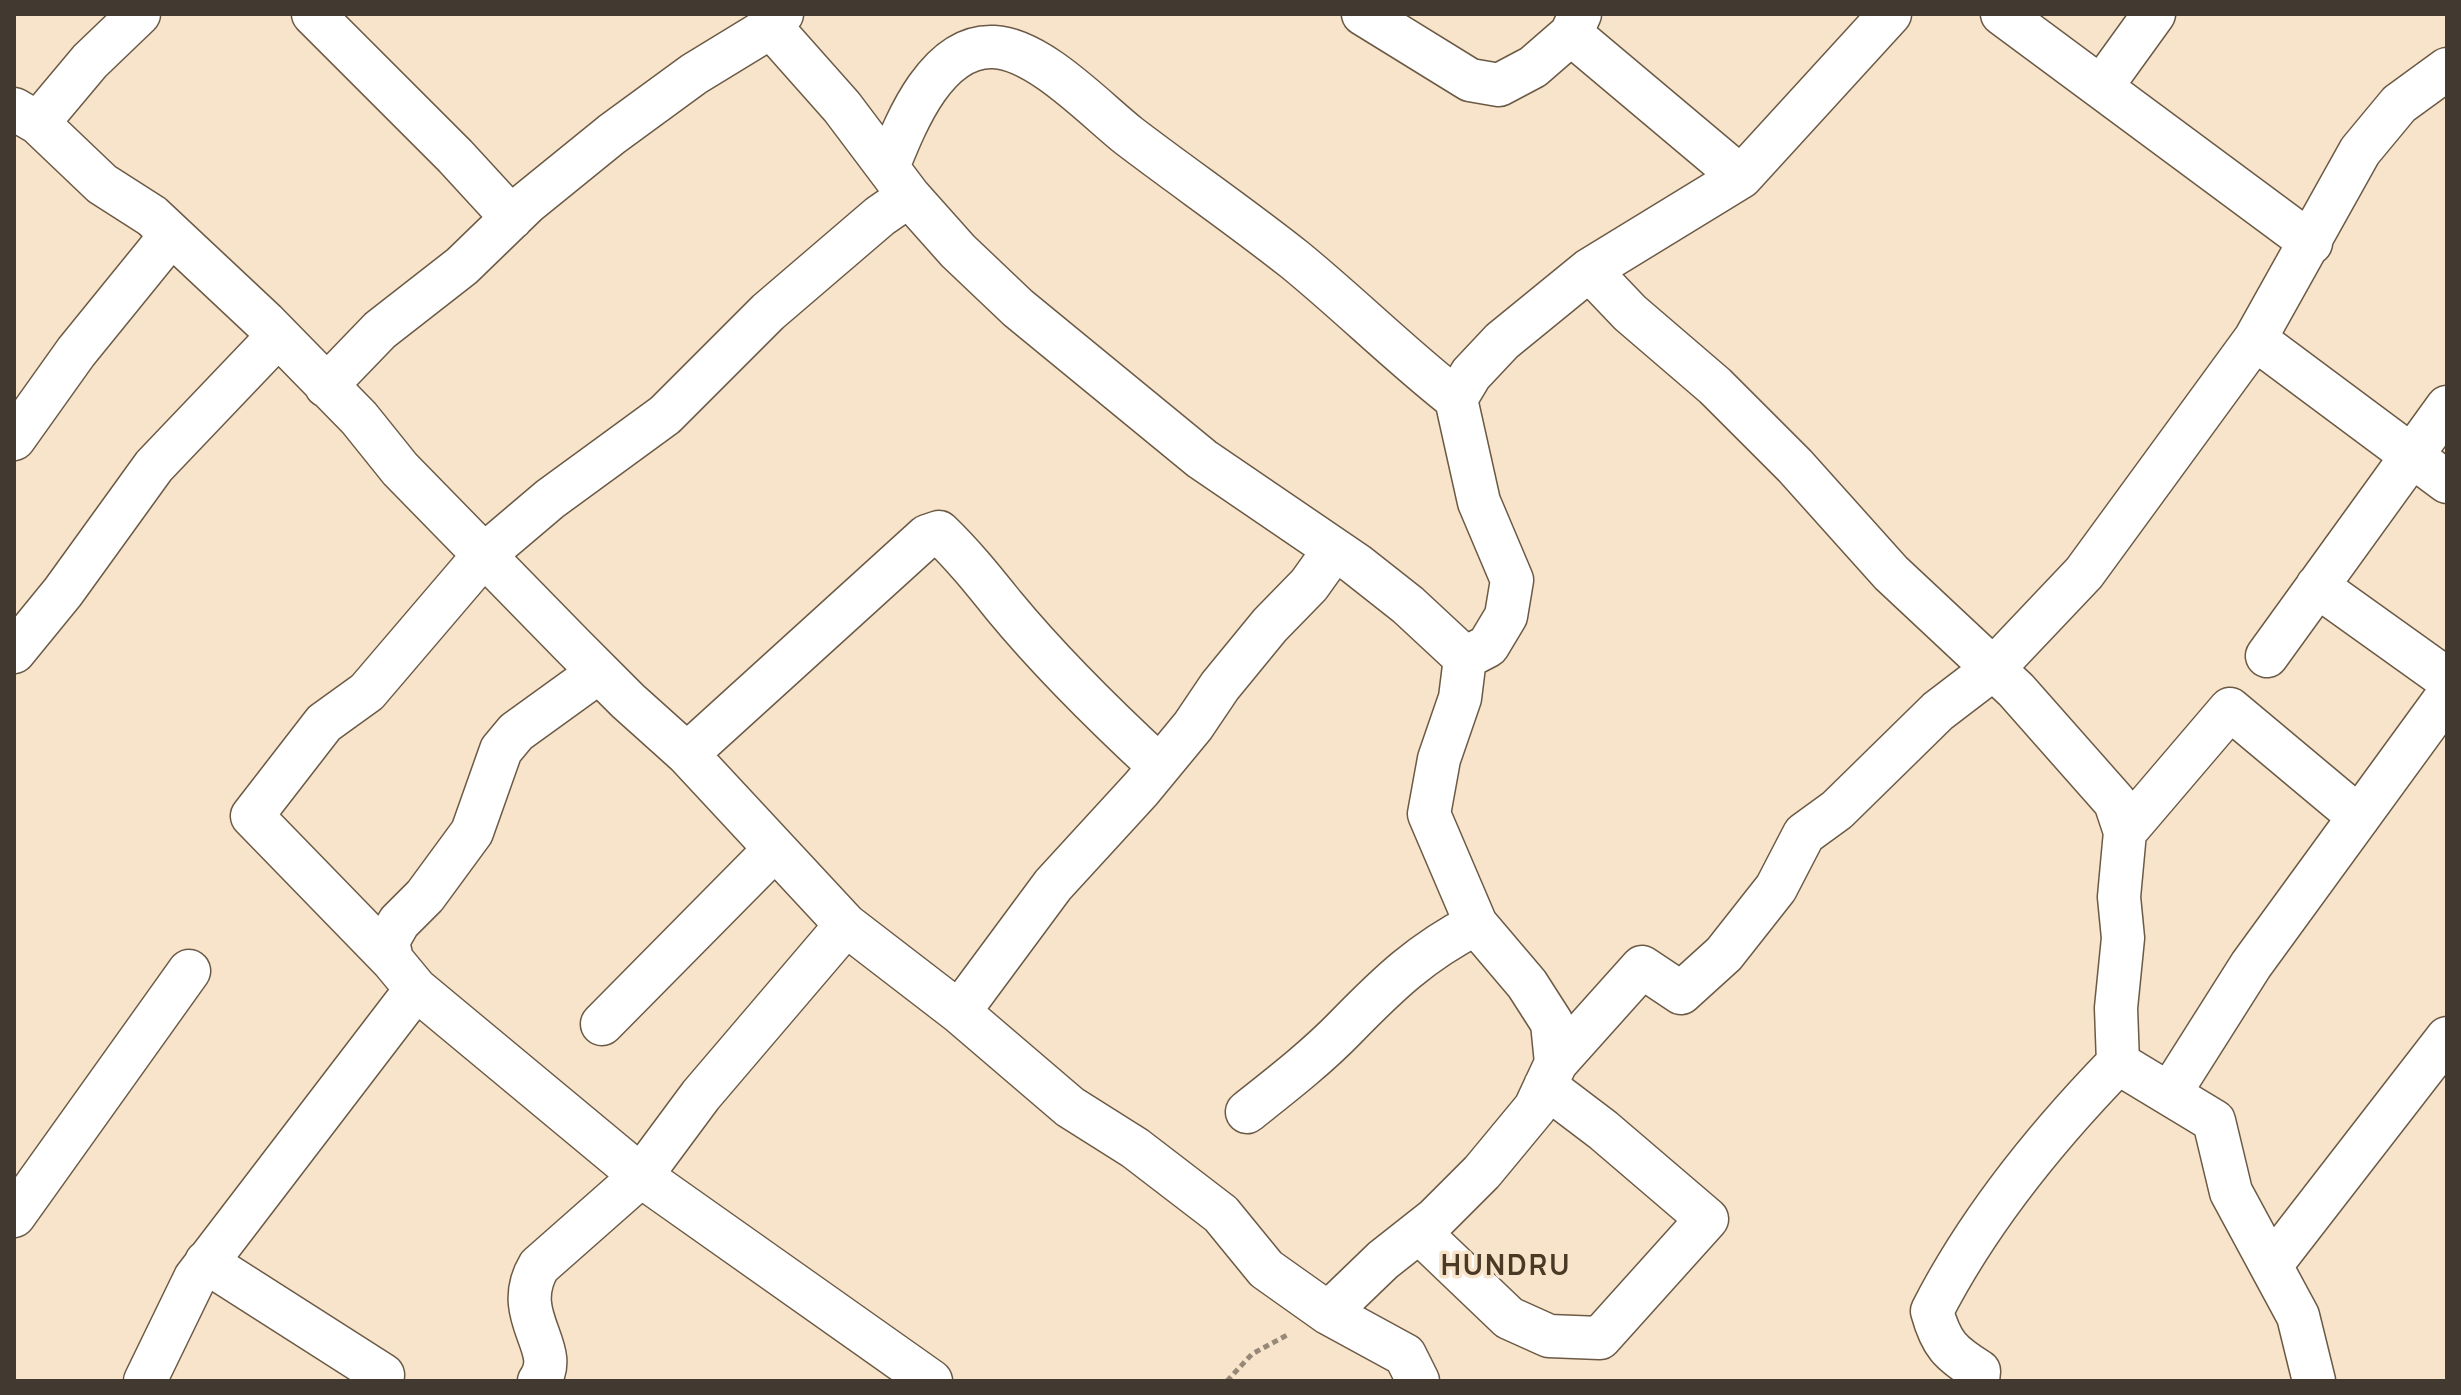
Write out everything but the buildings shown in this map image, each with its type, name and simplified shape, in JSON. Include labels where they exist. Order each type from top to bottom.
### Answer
[{"type":"street","points":[[139,14],[26,116],[102,184],[152,216],[278,336],[484,555],[599,672],[687,754],[846,925],[959,1012],[1070,1107],[1135,1148],[1221,1214],[1266,1269],[1328,1313],[1405,1355],[1418,1381]]},
{"type":"street","points":[[313,14],[455,156],[512,218]]},
{"type":"street","points":[[1363,14],[1470,80],[1499,85],[1533,67],[1576,24],[1741,177]]},
{"type":"street","points":[[1456,399],[1471,374],[1502,341],[1589,270],[1741,177],[1890,14]]},
{"type":"street","points":[[2002,14],[2311,243]]},
{"type":"street","points":[[2102,86],[2154,14]]},
{"type":"street","points":[[326,386],[380,330],[462,266],[512,218],[659,100],[777,20],[898,182],[958,251],[1080,361],[1202,459],[1408,605],[1465,658]]},
{"type":"street","points":[[931,1381],[641,1176],[404,974],[252,816],[324,723],[367,692],[484,555],[571,482],[665,415],[768,312],[880,216],[898,182],[913,107],[938,74],[966,53],[993,47],[1021,54],[1052,73],[1191,184],[1295,261],[1394,350],[1456,399],[1479,502],[1512,580],[1506,616],[1488,646],[1465,658]]},
{"type":"street","points":[[1328,1313],[1482,1172],[1535,1108],[1550,1075],[1642,967],[1681,993],[1724,954],[1776,888],[1804,834],[1837,810],[1938,711],[1993,669],[2084,573],[2255,339],[2360,151],[2378,126],[2399,104],[2447,69]]},
{"type":"street","points":[[14,439],[76,352],[171,235]]},
{"type":"street","points":[[1589,270],[1630,313],[1715,386],[1795,466],[1891,573],[1993,669],[2115,802],[2125,832],[2119,897],[2123,938],[2116,1008],[2118,1063],[2071,1111],[2032,1159],[1949,1278],[1932,1311],[1939,1338],[1956,1357],[1979,1371],[1978,1381]]},
{"type":"street","points":[[14,652],[63,592],[154,466],[278,336]]},
{"type":"street","points":[[2255,339],[2447,482]]},
{"type":"street","points":[[2267,656],[2447,407]]},
{"type":"street","points":[[687,754],[927,536],[939,532],[971,562],[1004,607],[1089,700],[1158,765]]},
{"type":"street","points":[[959,1012],[1053,885],[1141,789],[1193,726],[1220,686],[1270,625],[1309,585],[1334,550]]},
{"type":"street","points":[[2317,586],[2447,679]]},
{"type":"street","points":[[1419,1232],[1509,1318],[1549,1336],[1600,1338],[1707,1219],[1603,1130],[1550,1075],[1552,1023],[1527,984],[1476,924],[1429,814],[1439,759],[1460,698],[1465,658]]},
{"type":"street","points":[[404,974],[388,941],[399,922],[425,896],[472,832],[501,750],[516,732],[599,672]]},
{"type":"street","points":[[2170,1093],[2251,965],[2447,696]]},
{"type":"street","points":[[2125,832],[2230,709],[2359,817]]},
{"type":"street","points":[[602,1024],[774,850]]},
{"type":"street","points":[[1247,1112],[1345,1028],[1381,988],[1437,944],[1476,924]]},
{"type":"street","points":[[539,1381],[545,1373],[545,1354],[530,1312],[528,1285],[539,1266],[641,1176],[701,1095],[846,925]]},
{"type":"street","points":[[14,1216],[189,971]]},
{"type":"street","points":[[145,1381],[195,1278],[404,974]]},
{"type":"street","points":[[2272,1264],[2447,1038]]},
{"type":"street","points":[[2118,1063],[2214,1121],[2231,1192],[2298,1316],[2314,1381]]},
{"type":"street","points":[[206,1262],[383,1375]]},
{"type":"path","points":[[1227,1381],[1252,1354],[1328,1313]]},
{"type":"district","name":"HUNDRU","points":[[1506,1267]]}]
